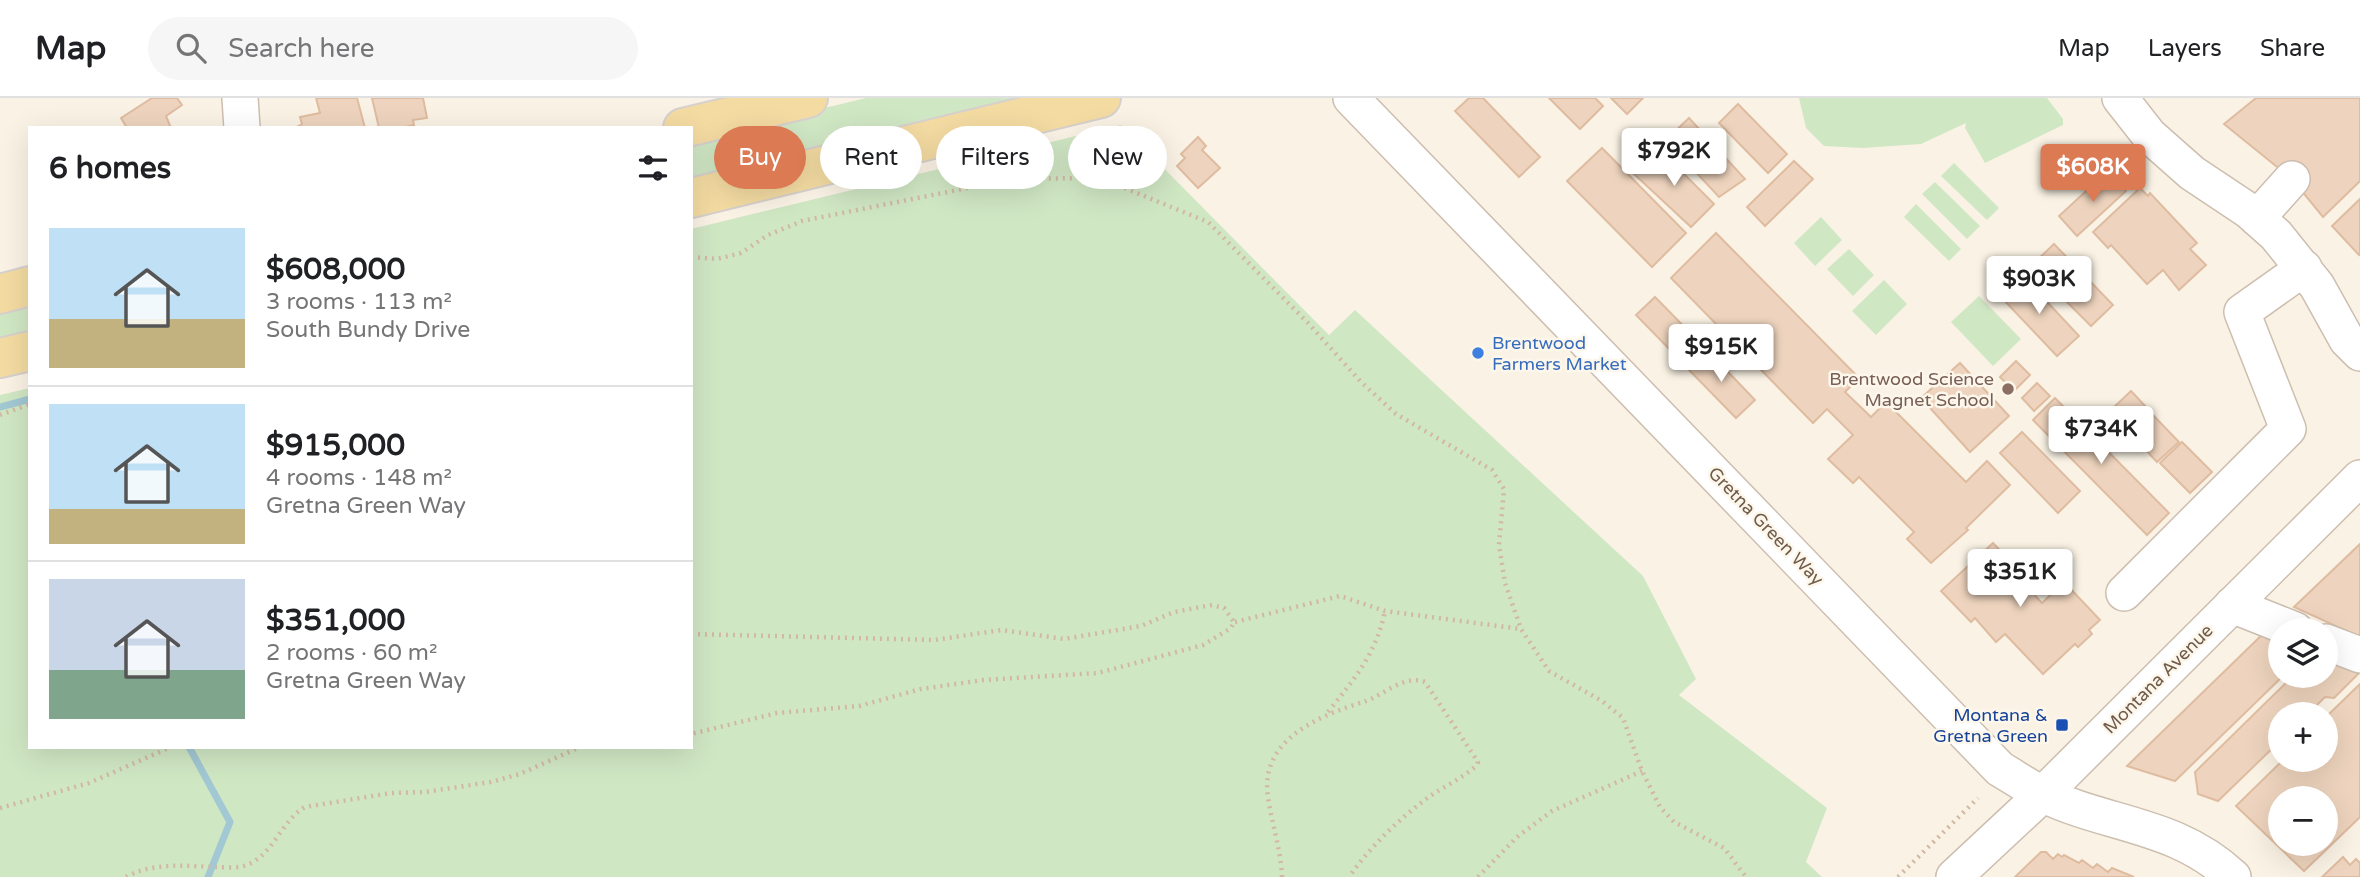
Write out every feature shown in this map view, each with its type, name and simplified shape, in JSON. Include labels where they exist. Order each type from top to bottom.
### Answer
[{"type":"main road","points":[[690,126],[808,98]]},
{"type":"main road","points":[[693,198],[1101,98]]},
{"type":"main road","points":[[0,293],[28,286]]},
{"type":"main road","points":[[0,358],[28,351]]},
{"type":"street","points":[[240,98],[242,126]]},
{"type":"street","name":"Gretna Green Way","points":[[1351,98],[2000,769],[2043,794],[2146,827],[2188,845],[2233,877]]},
{"type":"street","points":[[2120,98],[2149,135],[2192,173],[2257,218],[2304,268],[2347,340],[2360,353]]},
{"type":"street","points":[[2257,218],[2292,179]]},
{"type":"street","points":[[2124,593],[2288,429],[2242,312],[2304,268]]},
{"type":"street","name":"Montana Avenue","points":[[1954,877],[2043,794],[2360,478]]},
{"type":"street","points":[[2232,605],[2268,619]]},
{"type":"street","points":[[2338,647],[2360,655]]},
{"type":"path","points":[[693,257],[717,259],[741,253],[768,235],[802,220],[961,188],[1049,177],[1085,178],[1122,187],[1208,222],[1308,323],[1361,382],[1396,414],[1492,470],[1504,489],[1499,545],[1505,583],[1521,629],[1549,671],[1601,701],[1623,718],[1642,771],[1660,807],[1674,822],[1724,848],[1746,877]]},
{"type":"path","points":[[0,415],[28,405]]},
{"type":"path","points":[[693,734],[777,713],[859,706],[921,689],[983,680],[1098,673],[1203,645],[1217,638],[1234,622],[1340,596],[1385,611],[1521,629]]},
{"type":"path","points":[[693,634],[933,640],[1002,630],[1064,639],[1141,626],[1174,612],[1212,605],[1224,608],[1234,622]]},
{"type":"path","points":[[1326,714],[1359,674],[1379,640],[1385,611]]},
{"type":"path","points":[[1282,877],[1281,854],[1267,794],[1271,770],[1281,748],[1300,727],[1326,714],[1417,679],[1425,682],[1478,762],[1474,769],[1427,798],[1393,827],[1349,877]]},
{"type":"path","points":[[0,808],[89,783],[166,749]]},
{"type":"path","points":[[126,877],[151,867],[233,867],[249,864],[275,840],[293,814],[305,807],[391,793],[425,792],[491,782],[520,774],[576,749]]},
{"type":"path","points":[[1478,877],[1517,837],[1552,811],[1642,771]]},
{"type":"path","points":[[1898,877],[1978,798]]},
{"type":"green space","points":[[866,98],[1031,98],[913,126],[820,126],[820,148],[806,152],[806,126],[749,126]]},
{"type":"green space","points":[[1799,98],[2047,98],[2063,119],[2063,125],[1985,163],[1965,128],[1966,123],[1921,144],[1863,148],[1824,146],[1806,128]]},
{"type":"green space","points":[[714,134],[714,174],[693,179],[693,140]]},
{"type":"green space","points":[[1068,138],[1068,189],[1167,189],[1167,171],[1329,335],[1355,310],[1643,576],[1696,679],[1679,695],[1827,808],[1806,862],[1822,877],[0,877],[0,395],[28,388],[28,749],[693,749],[693,229],[856,189],[922,189],[922,173],[936,170],[936,189],[1054,189],[1054,141]]},
{"type":"green space","points":[[1954,163],[1999,208],[1987,220],[1941,176]]},
{"type":"green space","points":[[1935,182],[1980,226],[1967,239],[1922,194]]},
{"type":"green space","points":[[1916,204],[1961,249],[1949,261],[1904,217]]},
{"type":"green space","points":[[1821,217],[1842,240],[1815,266],[1794,243]]},
{"type":"green space","points":[[1849,249],[1874,275],[1853,296],[1827,269]]},
{"type":"green space","points":[[1884,280],[1907,304],[1876,335],[1852,311]]},
{"type":"green space","points":[[1979,296],[2021,339],[1993,366],[1951,322]]},
{"type":"green space","points":[[28,298],[28,338],[0,345],[0,305]]},
{"type":"building","points":[[152,98],[177,98],[182,105],[166,116],[170,126],[126,126],[121,118]]},
{"type":"building","points":[[316,98],[357,98],[364,126],[298,126],[302,124],[300,117],[320,113]]},
{"type":"building","points":[[372,98],[423,98],[427,118],[413,120],[414,125],[410,126],[379,126]]},
{"type":"building","points":[[1469,98],[1483,98],[1540,157],[1519,177],[1455,111]]},
{"type":"building","points":[[1549,98],[1595,98],[1603,106],[1580,129]]},
{"type":"building","points":[[1611,98],[1643,98],[1627,114]]},
{"type":"building","points":[[2256,98],[2360,98],[2360,181],[2323,217],[2292,179],[2224,124]]},
{"type":"building","points":[[1738,104],[1787,154],[1768,173],[1719,123]]},
{"type":"building","points":[[1689,118],[1745,179],[1719,197],[1666,140]]},
{"type":"building","points":[[1198,137],[1206,146],[1202,150],[1220,168],[1198,188],[1177,166],[1185,158],[1181,154]]},
{"type":"building","points":[[1602,148],[1686,233],[1652,267],[1567,181]]},
{"type":"building","points":[[1658,148],[1714,204],[1691,227],[1633,173]]},
{"type":"building","points":[[1794,161],[1813,179],[1765,226],[1747,207]]},
{"type":"building","points":[[2108,171],[2126,191],[2077,236],[2059,216]]},
{"type":"building","points":[[2140,188],[2148,196],[2150,193],[2197,243],[2190,249],[2206,265],[2179,290],[2163,270],[2147,284],[2111,245],[2108,248],[2093,232]]},
{"type":"building","points":[[2360,199],[2360,254],[2359,255],[2332,226]]},
{"type":"building","points":[[1716,233],[1859,378],[1845,392],[1871,417],[1886,402],[1966,482],[1987,461],[2010,485],[1966,528],[1968,530],[1931,563],[1907,539],[1914,532],[1859,477],[1853,483],[1828,459],[1853,435],[1827,409],[1813,423],[1671,278]]},
{"type":"building","points":[[2054,244],[2113,305],[2091,326],[2031,266]]},
{"type":"building","points":[[2022,275],[2079,336],[2057,356],[2000,296]]},
{"type":"building","points":[[1655,297],[1703,346],[1684,364],[1636,315]]},
{"type":"building","points":[[1707,350],[1755,400],[1736,418],[1688,369]]},
{"type":"building","points":[[2016,361],[2030,375],[2014,391],[2000,377]]},
{"type":"building","points":[[1960,363],[2009,416],[1970,452],[1921,398]]},
{"type":"building","points":[[2037,383],[2050,396],[2034,411],[2022,398]]},
{"type":"building","points":[[2131,391],[2148,409],[2128,427],[2111,410]]},
{"type":"building","points":[[2055,398],[2169,513],[2147,535],[2033,420]]},
{"type":"building","points":[[2149,411],[2179,442],[2157,462],[2128,431]]},
{"type":"building","points":[[2022,432],[2080,491],[2058,513],[2000,453]]},
{"type":"building","points":[[2182,442],[2212,472],[2190,493],[2160,463]]},
{"type":"building","points":[[1993,543],[2029,581],[2025,585],[2042,603],[2064,582],[2100,620],[2089,630],[2092,634],[2078,647],[2075,644],[2043,674],[2005,634],[1996,642],[1975,618],[1971,622],[1941,591]]},
{"type":"building","points":[[2360,544],[2360,637],[2338,627],[2338,618],[2318,618],[2294,607]]},
{"type":"building","points":[[2268,630],[2268,688],[2271,688],[2175,781],[2127,766]]},
{"type":"building","points":[[2338,659],[2360,667],[2360,672],[2334,698],[2325,697],[2320,702],[2268,702],[2268,753],[2218,801],[2198,794],[2195,772],[2281,688],[2338,688]]},
{"type":"building","points":[[2360,684],[2360,817],[2338,838],[2338,786],[2268,786],[2268,837],[2236,806],[2271,772],[2338,772],[2338,705]]},
{"type":"building","points":[[2041,852],[2046,852],[2053,859],[2058,854],[2062,857],[2064,855],[2079,863],[2082,860],[2093,868],[2097,864],[2108,872],[2112,868],[2134,877],[2015,877]]},
{"type":"building","points":[[2288,856],[2320,856],[2304,871]]},
{"type":"building","points":[[2343,857],[2350,865],[2356,859],[2360,863],[2360,877],[2322,877]]},
{"type":"waterway","points":[[0,407],[28,400]]},
{"type":"waterway","points":[[190,749],[230,822],[208,877]]},
{"type":"place","name":"Brentwood Farmers Market","points":[[1478,353]]},
{"type":"place","name":"Brentwood Science Magnet School","points":[[2008,389]]},
{"type":"place","name":"Montana & Gretna Green","points":[[2062,725]]}]
